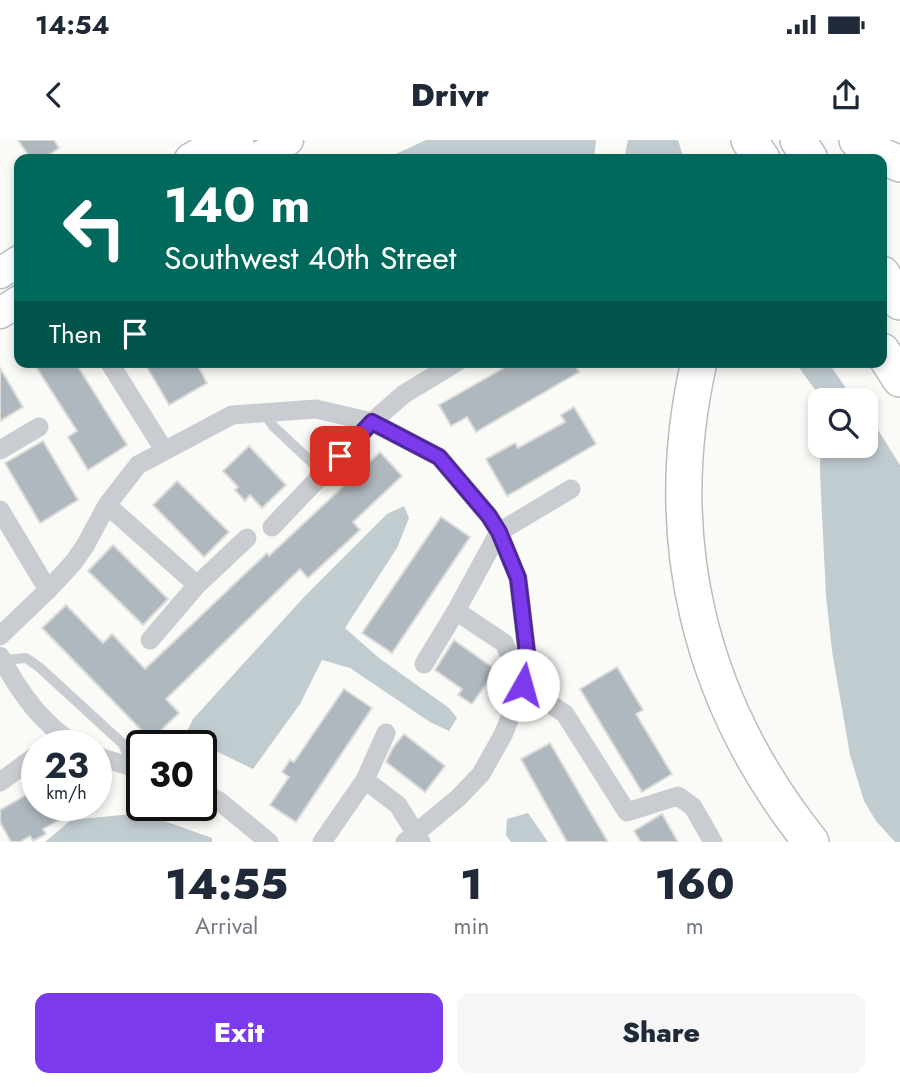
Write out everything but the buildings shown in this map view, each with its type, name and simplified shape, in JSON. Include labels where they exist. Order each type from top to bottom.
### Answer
[{"type":"highway","points":[[857,140],[879,154]]},
{"type":"highway","points":[[887,282],[900,303]]},
{"type":"highway","points":[[887,359],[900,379]]},
{"type":"highway","points":[[698,368],[686,434],[683,477],[683,514],[692,592],[712,666],[739,731],[777,797],[811,842]]},
{"type":"main road","points":[[198,154],[222,140]]},
{"type":"main road","points":[[264,154],[288,140]]},
{"type":"street","points":[[113,368],[164,450]]},
{"type":"street","points":[[272,527],[372,422],[404,394],[447,368]]},
{"type":"street","points":[[0,636],[48,590],[85,547],[107,505],[138,465],[164,450],[232,415],[316,409],[372,422],[439,457],[489,516],[499,532],[518,578],[527,653],[523,685],[503,735],[481,774],[414,839],[398,805],[365,780]]},
{"type":"street","points":[[0,450],[39,427]]},
{"type":"street","points":[[424,664],[499,532],[571,489]]},
{"type":"street","points":[[107,505],[197,585]]},
{"type":"street","points":[[0,510],[48,590]]},
{"type":"street","points":[[150,639],[197,585],[247,538]]},
{"type":"street","points":[[456,611],[504,643],[523,685],[565,714],[627,812],[678,796],[693,807],[713,842]]},
{"type":"street","points":[[1,658],[16,687],[48,730]]},
{"type":"street","points":[[322,842],[365,780],[386,733]]},
{"type":"street","points":[[0,782],[21,767]]},
{"type":"street","points":[[217,800],[269,842]]},
{"type":"lane","points":[[264,413],[273,426],[323,473]]},
{"type":"lane","points":[[1,658],[26,658],[39,667],[126,749]]},
{"type":"shaded area","points":[[426,140],[596,140],[595,154],[396,154]]},
{"type":"shaded area","points":[[628,140],[678,140],[682,154],[625,154]]},
{"type":"shaded area","points":[[799,368],[832,368],[846,388],[814,388]]},
{"type":"shaded area","points":[[878,430],[900,465],[900,842],[895,842],[876,821],[864,801],[850,755],[832,651],[826,596],[820,458],[878,458]]},
{"type":"shaded area","points":[[404,506],[409,518],[397,548],[345,628],[379,658],[449,708],[457,718],[449,731],[430,722],[350,668],[322,660],[300,704],[253,769],[217,752],[217,730],[188,730],[193,719],[305,596],[387,514]]},
{"type":"shaded area","points":[[528,813],[548,842],[511,842],[506,835],[507,819]]},
{"type":"shaded area","points":[[126,815],[126,821],[164,821],[212,838],[212,842],[45,842],[70,821],[112,821],[112,816]]},
{"type":"route","points":[[340,456],[372,422],[439,457],[489,516],[499,532],[518,578],[527,653],[523,685]]}]
